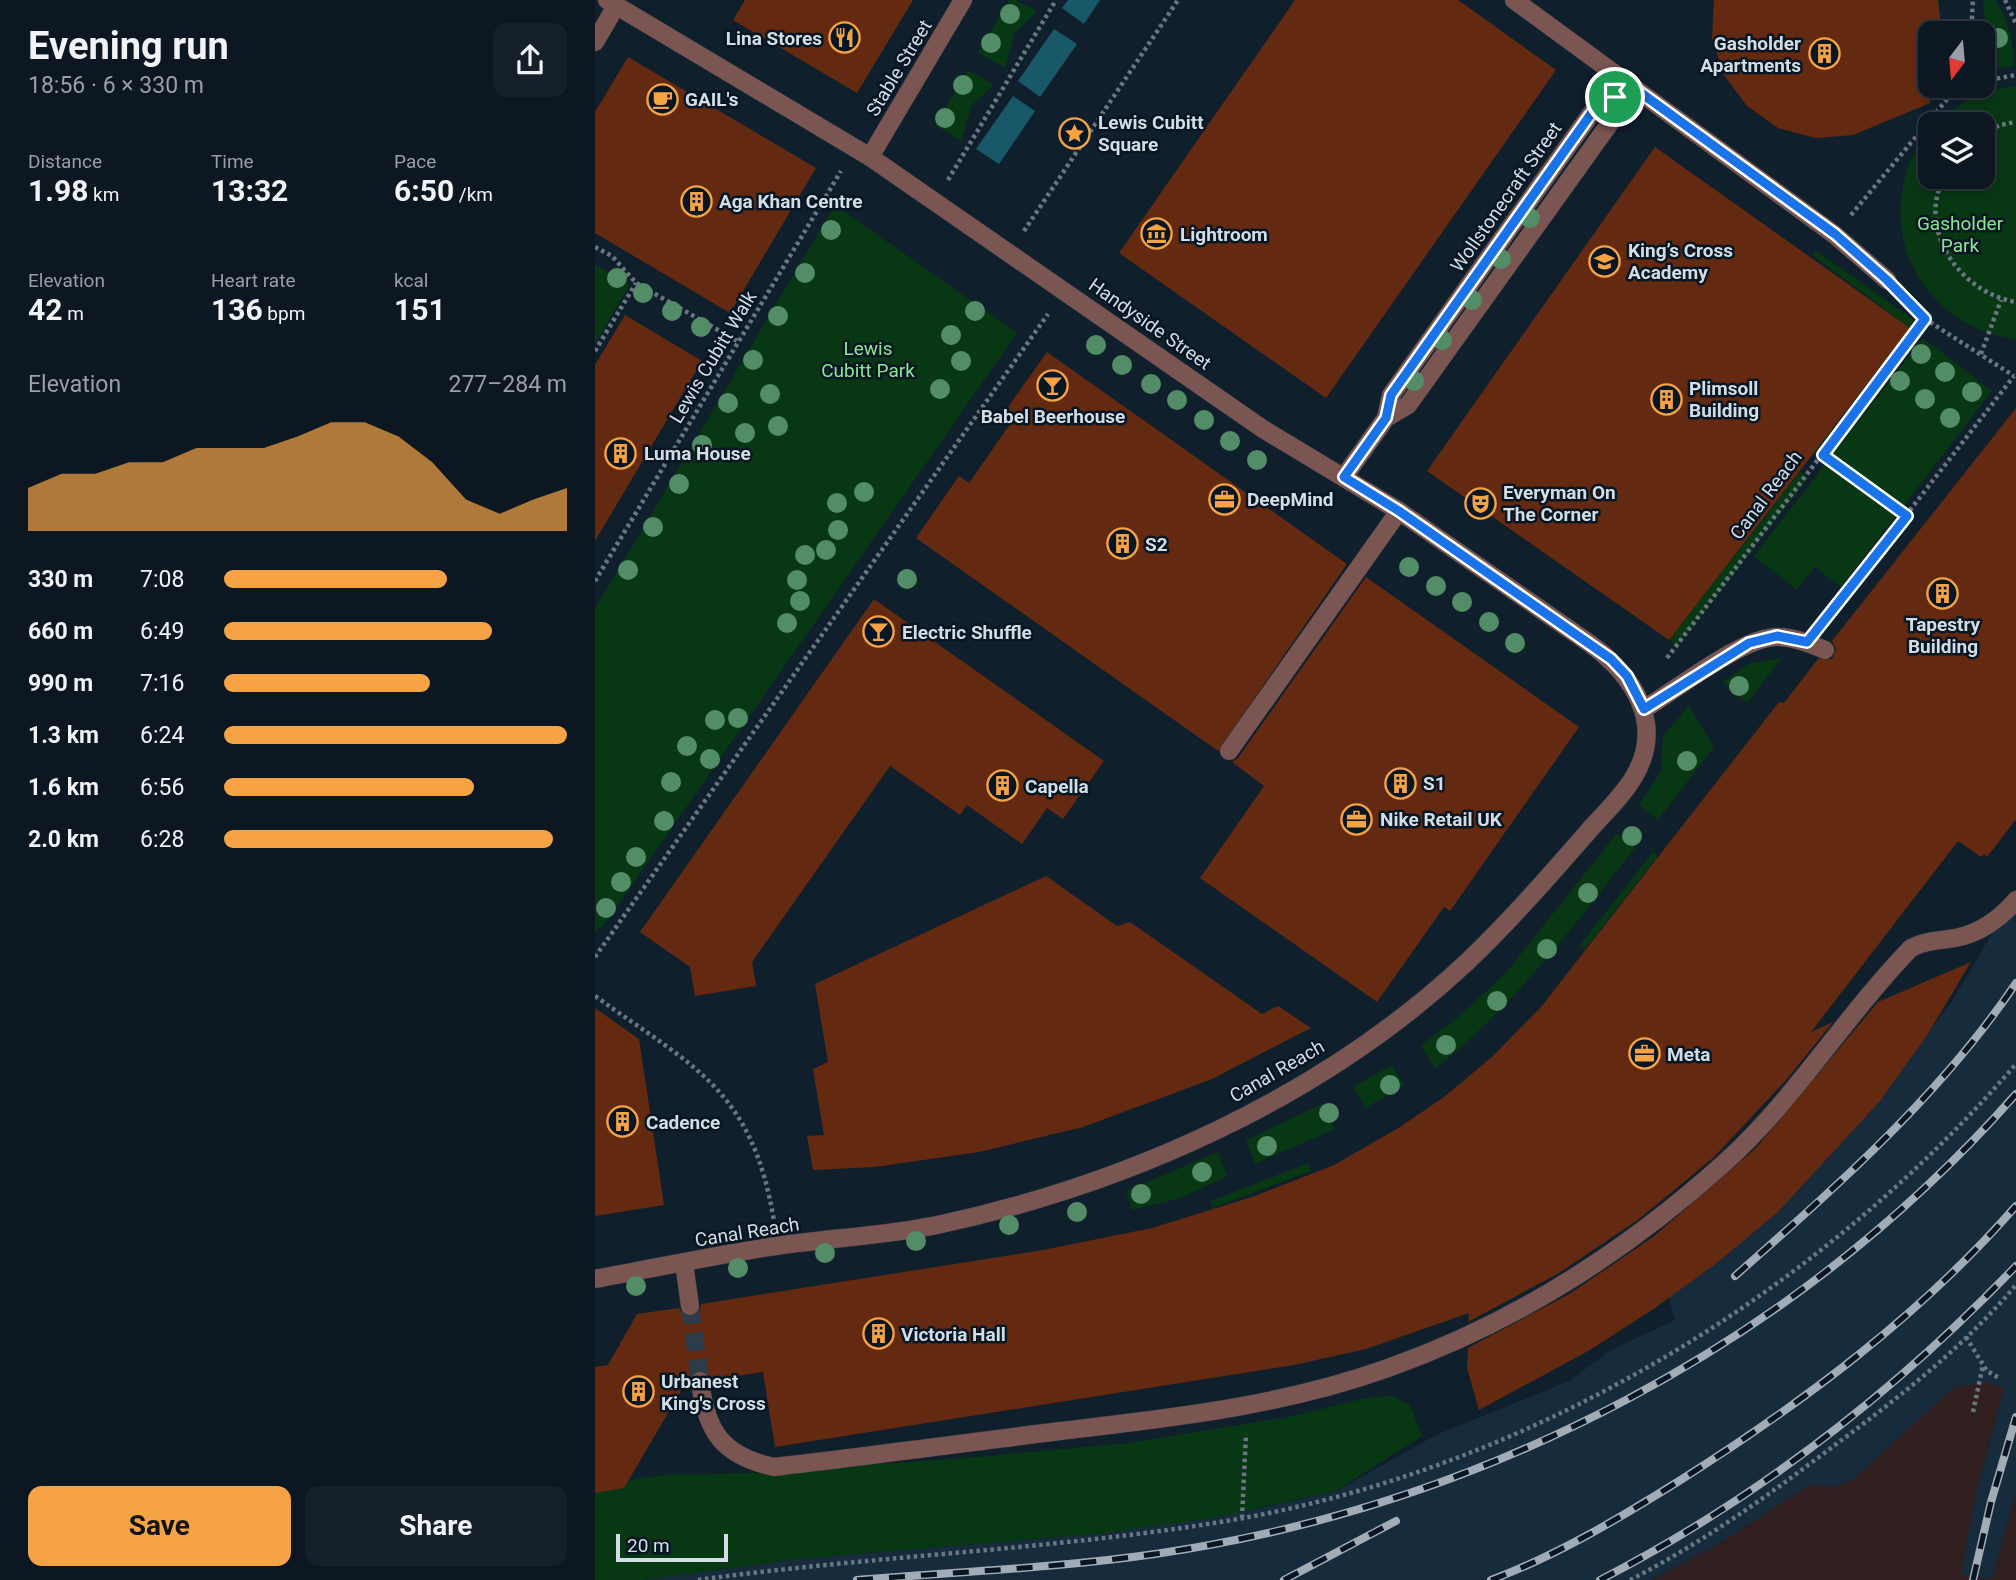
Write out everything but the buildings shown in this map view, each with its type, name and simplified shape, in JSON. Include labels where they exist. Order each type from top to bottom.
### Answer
[{"type":"street","name":"Stable Street","points":[[863,152],[963,0]]},
{"type":"street","points":[[1514,0],[1620,90],[1835,234],[1887,280]]},
{"type":"street","name":"Handyside Street","points":[[612,3],[863,152],[1066,290],[1263,429],[1399,511],[1611,659],[1641,702]]},
{"type":"street","points":[[595,41],[612,3]]},
{"type":"street","points":[[1344,477],[1386,418],[1408,405],[1610,123],[1620,90]]},
{"type":"street","points":[[1229,751],[1399,511]]},
{"type":"street","points":[[1641,702],[1749,643],[1777,636],[1807,642],[1825,650]]},
{"type":"street","name":"Canal Reach","points":[[595,1279],[778,1246],[935,1225],[1075,1188],[1165,1154],[1217,1129],[1323,1070],[1390,1024],[1448,978],[1561,863],[1636,774],[1647,736],[1641,702]]},
{"type":"street","points":[[700,1381],[703,1405],[711,1428],[728,1448],[750,1462],[774,1467],[1195,1415],[1279,1400],[1389,1368],[1515,1312],[1618,1250],[1714,1172],[1778,1109],[1911,948],[1929,939],[1955,938],[1977,931],[2006,912],[2016,900]]},
{"type":"street","points":[[684,1263],[689,1306]]},
{"type":"path","points":[[947,181],[1056,0]]},
{"type":"path","points":[[1009,252],[1178,0]]},
{"type":"path","points":[[1972,21],[1973,0]]},
{"type":"path","points":[[2005,0],[2016,24]]},
{"type":"path","points":[[1995,79],[2016,75]]},
{"type":"path","points":[[1835,234],[1949,98]]},
{"type":"path","points":[[1995,127],[2016,122]]},
{"type":"path","name":"Lewis Cubitt Walk","points":[[595,581],[739,342],[863,152]]},
{"type":"path","points":[[1941,189],[1936,213],[1940,242],[1954,267],[1975,287],[2001,300],[2016,302]]},
{"type":"path","points":[[595,247],[612,256],[636,283],[739,342]]},
{"type":"path","points":[[1807,642],[2015,375],[1925,319],[1887,280]]},
{"type":"path","points":[[595,351],[636,283]]},
{"type":"path","points":[[595,957],[1066,290]]},
{"type":"path","points":[[1981,354],[2001,300]]},
{"type":"path","name":"Canal Reach","points":[[1641,702],[1925,319]]},
{"type":"path","points":[[1823,455],[1907,516]]},
{"type":"path","points":[[595,996],[712,1081],[728,1099],[744,1122],[758,1155],[770,1195],[778,1246]]},
{"type":"path","points":[[698,1580],[774,1569],[1118,1536],[1242,1518],[1368,1487],[1445,1461],[1534,1426],[1653,1366],[1737,1312],[1874,1204],[1944,1140],[2016,1064]]},
{"type":"path","points":[[1630,1580],[1707,1537],[1757,1504],[1911,1387],[2016,1286]]},
{"type":"path","points":[[1966,1337],[1987,1371],[1999,1378]]},
{"type":"path","points":[[1973,1412],[1983,1364]]},
{"type":"path","points":[[1242,1518],[1247,1428]]},
{"type":"shaded area","points":[[1068,0],[1100,0],[1084,24],[1062,8]]},
{"type":"shaded area","points":[[1054,29],[1077,44],[1040,97],[1018,81]]},
{"type":"shaded area","points":[[1013,96],[1035,111],[999,164],[976,149]]},
{"type":"shaded area","points":[[2016,893],[2016,1492],[1992,1579],[1961,1575],[1976,1493],[2004,1388],[1986,1382],[1953,1388],[1852,1480],[1836,1486],[1809,1485],[1717,1545],[1651,1580],[643,1580],[798,1559],[1106,1533],[1266,1507],[1336,1491],[1438,1434],[1569,1381],[1611,1350],[1675,1320],[1665,1285],[1914,1052],[1952,1001]]},
{"type":"shaded area","points":[[1986,1382],[2004,1387],[1976,1493],[1962,1575],[1992,1579],[2016,1492],[2016,1580],[1651,1580],[1717,1545],[1809,1485],[1836,1486],[1852,1480],[1953,1388]]},
{"type":"green space","points":[[1009,0],[1016,0],[1037,12],[1015,32],[1005,68],[978,53]]},
{"type":"green space","points":[[1983,0],[1995,0],[2007,23],[2012,42],[2013,67],[1995,68],[1995,21],[1985,21]]},
{"type":"green space","points":[[968,70],[994,85],[972,105],[961,141],[935,125]]},
{"type":"green space","name":"Gasholder Park","points":[[2016,86],[2016,339],[1988,333],[1963,321],[1941,305],[1923,284],[1910,261],[1903,235],[1901,207],[1905,178],[1918,147],[1918,189],[1995,189],[1995,112],[1951,112],[1973,98],[1995,98],[1995,90]]},
{"type":"green space","name":"Lewis Cubitt Park","points":[[835,205],[1017,333],[604,925],[595,932],[595,609]]},
{"type":"green space","points":[[1815,250],[1921,325],[1817,458],[1813,454],[1910,328],[1812,255]]},
{"type":"green space","points":[[595,264],[630,285],[595,344]]},
{"type":"green space","points":[[1923,338],[1992,391],[1841,587],[1815,567],[1797,590],[1754,556]]},
{"type":"green space","points":[[1800,471],[1808,478],[1677,647],[1669,640]]},
{"type":"green space","points":[[1782,658],[1747,703],[1723,682],[1748,664]]},
{"type":"green space","points":[[1689,706],[1714,747],[1658,820],[1639,805],[1661,771],[1663,736]]},
{"type":"green space","points":[[1617,833],[1635,848],[1542,964],[1492,1018],[1435,1069],[1421,1045],[1456,1019],[1505,974]]},
{"type":"green space","points":[[1653,852],[1658,856],[1585,949],[1580,945]]},
{"type":"green space","points":[[1392,1065],[1404,1085],[1366,1108],[1353,1087]]},
{"type":"green space","points":[[1322,1104],[1335,1129],[1255,1164],[1246,1140]]},
{"type":"green space","points":[[1218,1152],[1227,1176],[1181,1198],[1132,1210],[1126,1191]]},
{"type":"green space","points":[[1308,1163],[1311,1171],[1213,1208],[1210,1201]]},
{"type":"green space","points":[[1392,1396],[1410,1405],[1422,1436],[1336,1491],[1213,1518],[1106,1533],[797,1559],[643,1580],[595,1580],[595,1484],[667,1475],[748,1473],[979,1457],[1128,1443],[1289,1417],[1366,1398]]},
{"type":"tunnel","points":[[690,1306],[700,1381]]},
{"type":"railway","points":[[1735,1276],[1849,1174],[1921,1102],[1986,1024],[2016,983]]},
{"type":"railway","points":[[857,1580],[1118,1559],[1277,1531],[1397,1497],[1514,1453],[1626,1400],[1734,1337],[1835,1265],[1929,1184],[2016,1094]]},
{"type":"railway","points":[[1491,1580],[1564,1548],[1610,1522],[1725,1452],[1770,1421],[1858,1356],[1900,1321],[1979,1246],[2016,1206]]},
{"type":"railway","points":[[1600,1580],[1714,1515],[1821,1440],[1922,1357],[2016,1266]]},
{"type":"railway","points":[[1973,1580],[1991,1502],[2016,1417]]},
{"type":"railway","points":[[1284,1580],[1396,1521]]},
{"type":"place","name":"Lina Stores","points":[[845,38]]},
{"type":"place","name":"Gasholder Apartments","points":[[1824,54]]},
{"type":"place","name":"GAIL's","points":[[662,99]]},
{"type":"place","name":"Lewis Cubitt Square","points":[[1075,133]]},
{"type":"place","name":"Aga Khan Centre","points":[[696,201]]},
{"type":"place","name":"Lightroom","points":[[1157,234]]},
{"type":"place","name":"King’s Cross Academy","points":[[1605,261]]},
{"type":"place","name":"Babel Beerhouse","points":[[1053,385]]},
{"type":"place","name":"Plimsoll Building","points":[[1666,399]]},
{"type":"place","name":"Luma House","points":[[621,453]]},
{"type":"place","name":"DeepMind","points":[[1224,499]]},
{"type":"place","name":"Everyman On The Corner","points":[[1480,503]]},
{"type":"place","name":"S2","points":[[1122,544]]},
{"type":"place","name":"Tapestry Building","points":[[1943,593]]},
{"type":"place","name":"Electric Shuffle","points":[[879,632]]},
{"type":"place","name":"S1","points":[[1400,783]]},
{"type":"place","name":"Capella","points":[[1002,786]]},
{"type":"place","name":"Nike Retail UK","points":[[1357,819]]},
{"type":"place","name":"Meta","points":[[1644,1054]]},
{"type":"place","name":"Cadence","points":[[623,1122]]},
{"type":"place","name":"Victoria Hall","points":[[878,1334]]},
{"type":"place","name":"Urbanest King's Cross","points":[[638,1392]]},
{"type":"route","points":[[1626,82],[1835,234],[1887,280],[1925,319],[1823,455],[1907,516],[1807,642],[1777,636],[1749,643],[1644,709],[1627,676],[1611,659],[1399,511],[1344,477],[1386,418],[1391,395],[1593,111],[1615,97],[1626,82]]}]
